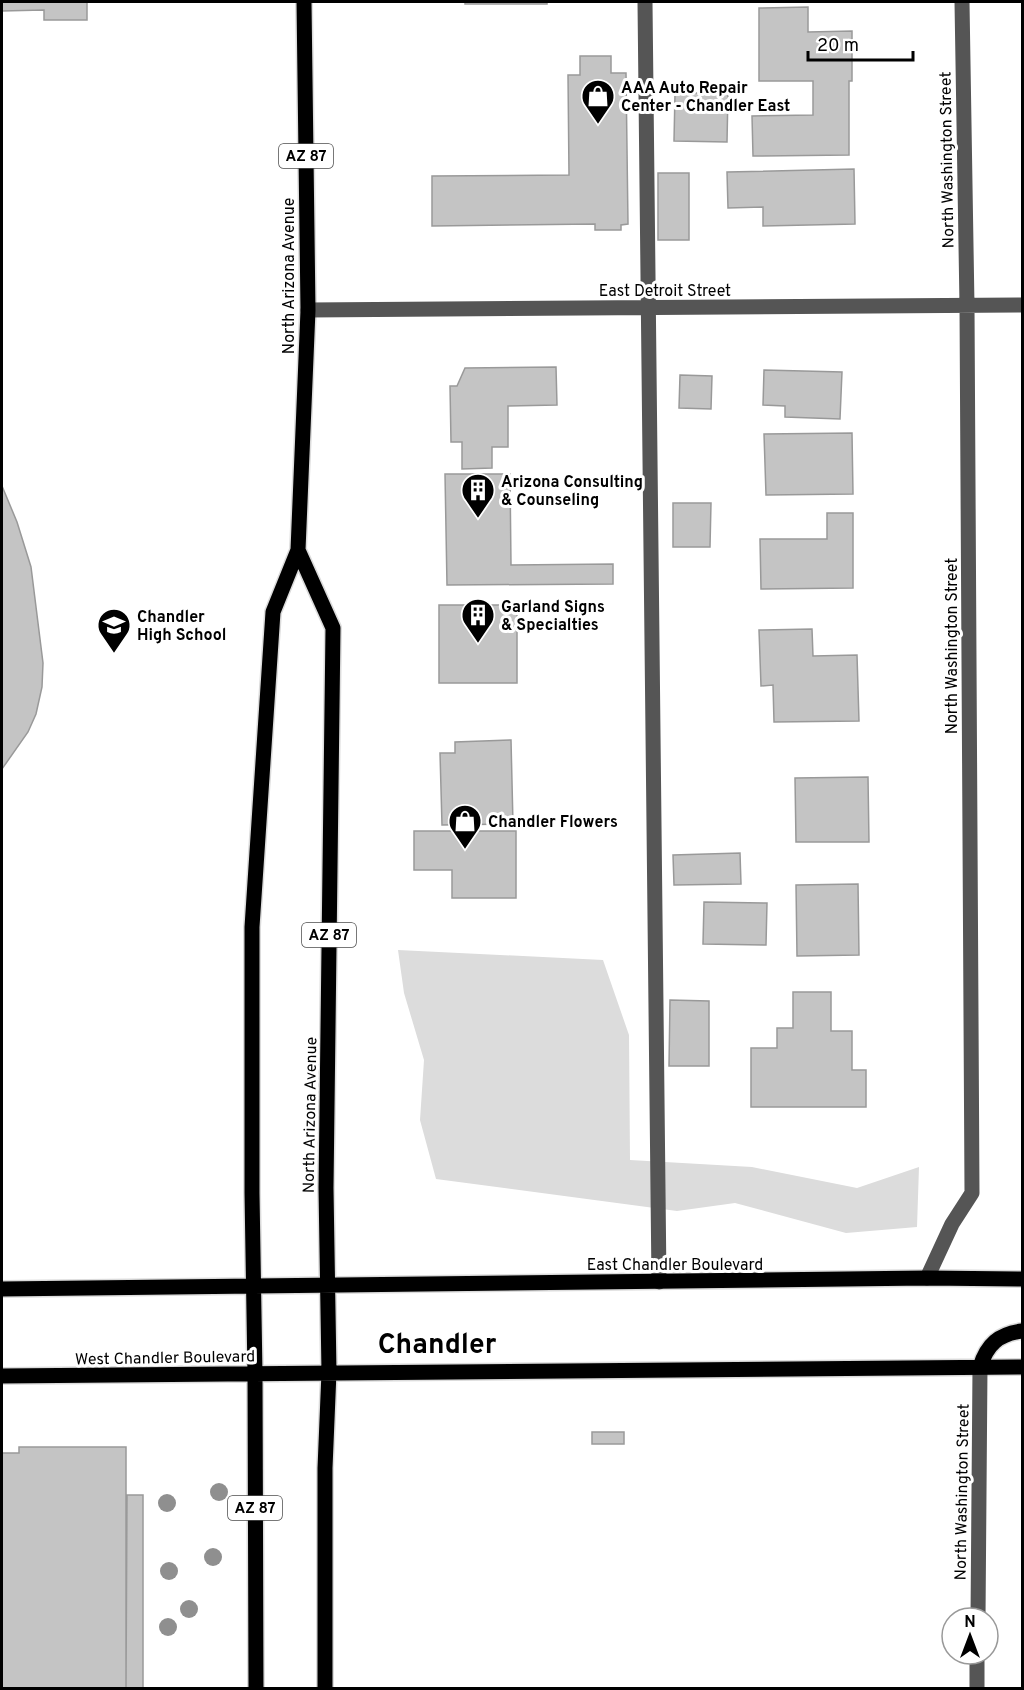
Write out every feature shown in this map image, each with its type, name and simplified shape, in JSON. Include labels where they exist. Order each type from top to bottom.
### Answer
[{"type":"main road","name":"North Arizona Avenue","points":[[256,1689],[252,927],[273,612],[298,550],[308,310],[304,2]]},
{"type":"main road","name":"North Arizona Avenue","points":[[298,550],[333,628],[326,1188],[329,1372],[325,1468],[325,1689]]},
{"type":"main road","name":"East Chandler Boulevard","points":[[327,1284],[927,1278],[1023,1280]]},
{"type":"main road","points":[[2,1288],[327,1284]]},
{"type":"main road","points":[[980,1367],[989,1346],[999,1336],[1023,1331]]},
{"type":"main road","points":[[329,1372],[1023,1367]]},
{"type":"main road","name":"West Chandler Boulevard","points":[[2,1376],[329,1372]]},
{"type":"street","points":[[645,2],[659,1282]]},
{"type":"street","name":"North Washington Street","points":[[927,1278],[952,1224],[972,1193],[967,306],[962,2]]},
{"type":"street","name":"East Detroit Street","points":[[308,310],[1023,305]]},
{"type":"street","name":"North Washington Street","points":[[978,1606],[980,1367]]},
{"type":"street","points":[[977,1666],[977,1689]]},
{"type":"shaded area","points":[[398,950],[603,960],[629,1035],[630,1160],[752,1167],[857,1188],[919,1167],[917,1227],[846,1233],[735,1203],[677,1211],[436,1179],[420,1120],[424,1060],[404,993]]},
{"type":"building","points":[[2,2],[87,2],[87,20],[44,20],[44,10],[2,11]]},
{"type":"building","points":[[465,2],[547,2],[547,4],[465,4]]},
{"type":"building","points":[[808,7],[808,32],[852,31],[849,155],[753,156],[752,116],[813,115],[813,81],[759,81],[759,8]]},
{"type":"building","name":"AAA Auto Repair Center - Chandler East","points":[[580,56],[611,56],[611,73],[626,73],[628,224],[621,225],[621,230],[595,230],[595,224],[432,226],[432,176],[569,175],[568,75],[580,75]]},
{"type":"building","points":[[675,93],[728,93],[727,142],[674,141]]},
{"type":"building","points":[[854,169],[855,224],[763,226],[763,207],[728,208],[727,172]]},
{"type":"building","points":[[658,173],[689,173],[689,240],[658,240]]},
{"type":"building","points":[[556,367],[557,405],[508,406],[508,447],[492,447],[492,468],[462,469],[462,442],[451,442],[450,386],[457,386],[465,368]]},
{"type":"building","points":[[764,370],[842,372],[840,419],[785,417],[785,406],[763,405]]},
{"type":"building","points":[[680,375],[712,376],[711,409],[679,408]]},
{"type":"building","points":[[852,433],[853,494],[766,495],[764,434]]},
{"type":"building","name":"Arizona Consulting & Counseling","points":[[445,474],[510,474],[511,565],[613,564],[613,584],[447,585]]},
{"type":"building","points":[[2,486],[17,522],[31,567],[43,663],[42,687],[36,714],[28,732],[2,769]]},
{"type":"building","points":[[673,503],[711,503],[710,547],[673,547]]},
{"type":"building","points":[[827,513],[853,513],[853,588],[761,589],[760,539],[827,539]]},
{"type":"building","name":"Garland Signs & Specialties","points":[[439,605],[517,605],[517,683],[439,683]]},
{"type":"building","points":[[812,629],[813,656],[857,655],[859,721],[774,722],[773,685],[761,686],[759,630]]},
{"type":"building","points":[[511,740],[513,824],[442,825],[440,753],[455,753],[455,742]]},
{"type":"building","points":[[868,777],[869,842],[796,842],[795,778]]},
{"type":"building","name":"Chandler Flowers","points":[[414,831],[516,831],[516,898],[452,898],[452,870],[414,870]]},
{"type":"building","points":[[740,853],[741,884],[674,885],[673,855]]},
{"type":"building","points":[[858,884],[859,955],[797,956],[796,885]]},
{"type":"building","points":[[704,902],[767,903],[766,945],[703,944]]},
{"type":"building","points":[[793,992],[831,992],[831,1031],[852,1031],[852,1070],[866,1070],[866,1107],[751,1107],[751,1048],[777,1048],[777,1028],[793,1028]]},
{"type":"building","points":[[670,1000],[709,1001],[709,1066],[669,1066]]},
{"type":"building","points":[[592,1432],[624,1432],[624,1444],[592,1444]]},
{"type":"building","points":[[19,1447],[126,1447],[126,1688],[2,1688],[2,1453],[19,1453]]},
{"type":"building","points":[[127,1495],[143,1495],[143,1688],[126,1688]]},
{"type":"place","name":"AAA Auto Repair Center - Chandler East","points":[[598,125]]},
{"type":"place","name":"Arizona Consulting & Counseling","points":[[478,519]]},
{"type":"place","name":"Garland Signs & Specialties","points":[[478,644]]},
{"type":"place","name":"Chandler High School","points":[[114,654]]},
{"type":"place","name":"Chandler Flowers","points":[[465,850]]},
{"type":"district","name":"Chandler","points":[[437,1343]]}]
